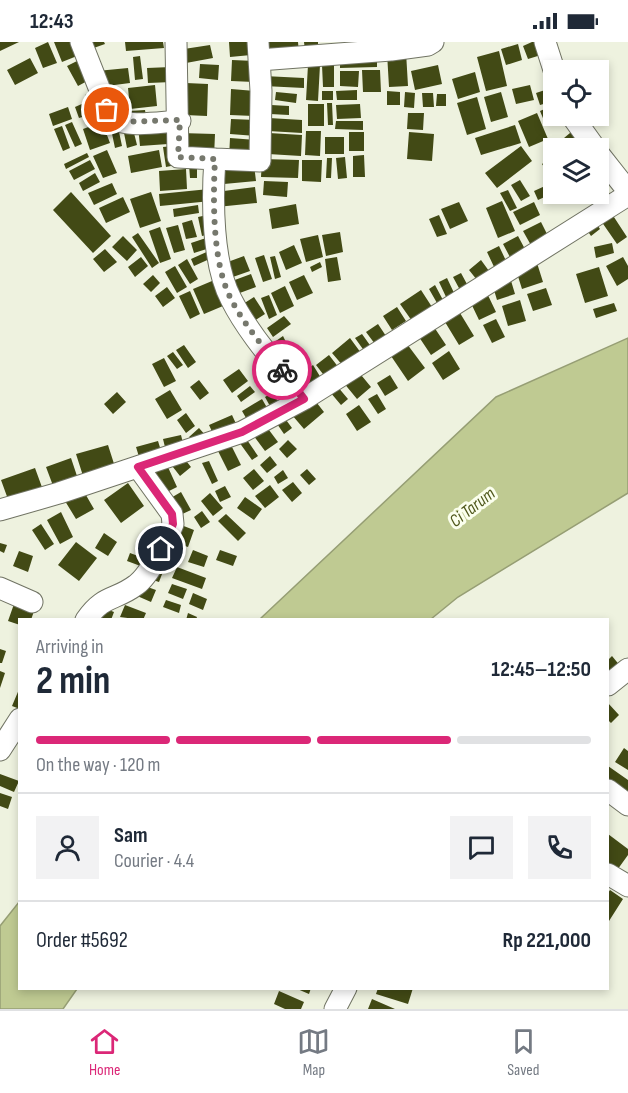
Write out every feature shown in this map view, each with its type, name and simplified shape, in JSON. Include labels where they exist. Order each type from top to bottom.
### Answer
[{"type":"street","points":[[81,42],[111,118],[128,123],[180,120]]},
{"type":"street","points":[[176,42],[180,120],[178,157],[260,161],[258,51],[391,51],[428,45],[433,42]]},
{"type":"street","points":[[545,42],[551,60]]},
{"type":"street","points":[[215,159],[215,222],[222,272],[230,297],[304,399]]},
{"type":"street","points":[[0,510],[242,432],[304,399],[628,193],[609,168]]},
{"type":"street","points":[[88,618],[99,603],[131,588],[143,578],[173,524],[172,514],[138,467]]},
{"type":"street","points":[[0,588],[32,602]]},
{"type":"street","points":[[609,684],[628,669]]},
{"type":"street","points":[[0,750],[18,722]]},
{"type":"street","points":[[609,791],[628,805]]},
{"type":"street","points":[[609,875],[628,886]]},
{"type":"street","points":[[335,1009],[345,990]]},
{"type":"water","name":"Ci Tarum","points":[[628,338],[628,493],[458,597],[432,618],[261,618],[496,397]]},
{"type":"water","points":[[18,903],[18,990],[76,990],[63,1009],[0,1009],[0,926]]},
{"type":"building","points":[[0,42],[19,42],[0,51]]},
{"type":"building","points":[[48,42],[57,63],[43,68],[35,48]]},
{"type":"building","points":[[54,42],[72,42],[77,56],[62,62]]},
{"type":"building","points":[[84,42],[104,42],[105,44],[88,50]]},
{"type":"building","points":[[125,42],[163,42],[164,48],[126,51]]},
{"type":"building","points":[[229,42],[250,42],[251,55],[230,57]]},
{"type":"building","points":[[264,42],[298,42],[299,53],[265,55]]},
{"type":"building","points":[[304,42],[318,42],[318,49],[305,50]]},
{"type":"building","points":[[537,42],[541,55],[528,59],[523,46]]},
{"type":"building","points":[[518,44],[522,60],[506,65],[501,49]]},
{"type":"building","points":[[210,45],[213,58],[186,63],[184,49]]},
{"type":"building","points":[[499,51],[507,86],[486,91],[477,57]]},
{"type":"building","points":[[406,52],[408,86],[389,87],[387,53]]},
{"type":"building","points":[[377,54],[377,67],[340,68],[340,55]]},
{"type":"building","points":[[140,56],[143,79],[135,80],[133,57]]},
{"type":"building","points":[[30,58],[38,73],[15,85],[7,70]]},
{"type":"building","points":[[81,59],[91,79],[78,86],[67,66]]},
{"type":"building","points":[[232,60],[255,61],[254,82],[231,81]]},
{"type":"building","points":[[200,64],[219,65],[218,80],[199,78]]},
{"type":"building","points":[[334,64],[334,87],[323,87],[322,65]]},
{"type":"building","points":[[308,65],[320,65],[318,101],[306,100]]},
{"type":"building","points":[[438,65],[442,84],[415,90],[411,71]]},
{"type":"building","points":[[171,67],[172,82],[148,83],[147,68]]},
{"type":"building","points":[[128,68],[130,83],[99,87],[97,71]]},
{"type":"building","points":[[362,70],[380,70],[381,92],[363,92]]},
{"type":"building","points":[[340,71],[359,71],[358,87],[340,86]]},
{"type":"building","points":[[475,72],[480,92],[458,99],[452,79]]},
{"type":"building","points":[[264,76],[304,78],[304,88],[264,86]]},
{"type":"building","points":[[186,83],[208,84],[207,116],[185,115]]},
{"type":"building","points":[[155,85],[157,106],[130,109],[128,88]]},
{"type":"building","points":[[530,85],[534,100],[516,104],[512,89]]},
{"type":"building","points":[[121,89],[122,113],[109,114],[108,90]]},
{"type":"building","points":[[231,89],[255,91],[254,116],[230,115]]},
{"type":"building","points":[[96,90],[106,120],[95,124],[85,95]]},
{"type":"building","points":[[357,90],[357,100],[337,100],[336,91]]},
{"type":"building","points":[[322,91],[333,91],[333,100],[322,100]]},
{"type":"building","points":[[387,91],[400,92],[400,105],[387,105]]},
{"type":"building","points":[[543,91],[543,104],[540,105],[536,93]]},
{"type":"building","points":[[276,92],[297,94],[296,103],[275,100]]},
{"type":"building","points":[[405,92],[415,93],[414,108],[404,107]]},
{"type":"building","points":[[501,92],[508,117],[491,122],[484,97]]},
{"type":"building","points":[[422,93],[433,93],[434,107],[423,107]]},
{"type":"building","points":[[437,94],[446,94],[446,106],[436,106]]},
{"type":"building","points":[[477,97],[486,129],[467,135],[457,103]]},
{"type":"building","points":[[84,103],[89,115],[79,118],[75,107]]},
{"type":"building","points":[[327,103],[332,103],[333,125],[328,125]]},
{"type":"building","points":[[308,104],[324,104],[324,126],[308,126]]},
{"type":"building","points":[[360,104],[361,118],[337,119],[336,105]]},
{"type":"building","points":[[271,105],[289,106],[289,115],[270,114]]},
{"type":"building","points":[[68,107],[72,119],[53,126],[49,114]]},
{"type":"building","points":[[145,110],[146,116],[130,117],[129,111]]},
{"type":"building","points":[[408,113],[424,113],[423,130],[407,129]]},
{"type":"building","points":[[537,113],[548,138],[543,138],[543,141],[529,147],[518,121]]},
{"type":"building","points":[[269,118],[302,120],[302,133],[268,131]]},
{"type":"building","points":[[231,119],[257,120],[256,136],[230,134]]},
{"type":"building","points":[[336,121],[363,121],[363,130],[335,129]]},
{"type":"building","points":[[72,122],[82,144],[75,147],[65,125]]},
{"type":"building","points":[[102,122],[110,143],[90,150],[83,129]]},
{"type":"building","points":[[167,123],[168,144],[140,146],[138,126]]},
{"type":"building","points":[[132,125],[137,145],[127,148],[123,128]]},
{"type":"building","points":[[515,125],[521,143],[481,155],[475,138]]},
{"type":"building","points":[[62,126],[70,148],[63,151],[54,129]]},
{"type":"building","points":[[118,127],[122,146],[115,148],[111,129]]},
{"type":"building","points":[[576,128],[584,138],[564,138]]},
{"type":"building","points":[[306,131],[321,131],[320,156],[305,155]]},
{"type":"building","points":[[349,132],[364,132],[364,151],[349,151]]},
{"type":"building","points":[[409,132],[434,134],[432,161],[407,159]]},
{"type":"building","points":[[180,133],[215,134],[214,157],[180,156]]},
{"type":"building","points":[[269,133],[302,135],[301,156],[268,154]]},
{"type":"building","points":[[325,137],[344,137],[344,154],[325,154]]},
{"type":"building","points":[[230,138],[256,140],[255,159],[229,158]]},
{"type":"building","points":[[173,146],[176,165],[166,167],[163,147]]},
{"type":"building","points":[[521,146],[532,161],[497,188],[485,173]]},
{"type":"building","points":[[107,150],[117,173],[103,178],[93,156]]},
{"type":"building","points":[[159,150],[162,167],[131,173],[128,156]]},
{"type":"building","points":[[87,153],[89,157],[66,169],[64,164]]},
{"type":"building","points":[[364,155],[365,177],[353,177],[353,156]]},
{"type":"building","points":[[345,157],[347,178],[338,179],[336,158]]},
{"type":"building","points":[[327,158],[332,158],[331,178],[326,178]]},
{"type":"building","points":[[262,159],[299,160],[298,178],[261,177]]},
{"type":"building","points":[[90,160],[95,169],[74,180],[69,171]]},
{"type":"building","points":[[302,160],[322,160],[321,182],[302,181]]},
{"type":"building","points":[[189,165],[197,165],[197,178],[190,178]]},
{"type":"building","points":[[254,165],[256,181],[224,184],[222,168]]},
{"type":"building","points":[[186,169],[187,189],[160,191],[159,171]]},
{"type":"building","points":[[95,173],[100,182],[83,191],[79,183]]},
{"type":"building","points":[[520,180],[530,196],[521,201],[511,185]]},
{"type":"building","points":[[264,181],[288,182],[287,197],[263,195]]},
{"type":"building","points":[[112,183],[117,194],[94,205],[88,193]]},
{"type":"building","points":[[255,187],[257,203],[217,207],[216,192]]},
{"type":"building","points":[[543,187],[543,198],[538,200],[534,191]]},
{"type":"building","points":[[209,189],[211,201],[160,206],[159,194]]},
{"type":"building","points":[[508,190],[517,208],[510,211],[500,193]]},
{"type":"building","points":[[71,192],[111,236],[93,253],[53,210]]},
{"type":"building","points":[[151,192],[161,221],[140,228],[130,199]]},
{"type":"building","points":[[123,197],[130,212],[106,223],[99,208]]},
{"type":"building","points":[[502,201],[515,231],[498,238],[486,208]]},
{"type":"building","points":[[459,202],[468,221],[450,229],[441,209]]},
{"type":"building","points":[[534,202],[540,215],[520,225],[513,212]]},
{"type":"building","points":[[296,204],[299,224],[272,229],[269,209]]},
{"type":"building","points":[[198,205],[199,213],[174,217],[173,209]]},
{"type":"building","points":[[610,211],[627,237],[617,244],[599,218]]},
{"type":"building","points":[[212,214],[215,233],[202,236],[198,217]]},
{"type":"building","points":[[439,215],[447,234],[437,237],[429,219]]},
{"type":"building","points":[[192,220],[197,237],[186,239],[182,223]]},
{"type":"building","points":[[594,220],[600,229],[591,236],[585,227]]},
{"type":"building","points":[[541,222],[549,238],[532,247],[523,231]]},
{"type":"building","points":[[178,225],[185,250],[174,253],[166,228]]},
{"type":"building","points":[[160,227],[171,259],[160,263],[149,231]]},
{"type":"building","points":[[340,232],[343,252],[326,256],[322,235]]},
{"type":"building","points":[[138,233],[159,263],[152,268],[132,237]]},
{"type":"building","points":[[318,235],[323,257],[306,262],[300,239]]},
{"type":"building","points":[[123,236],[137,250],[127,261],[112,247]]},
{"type":"building","points":[[518,236],[526,251],[511,259],[503,244]]},
{"type":"building","points":[[209,237],[213,247],[194,253],[191,243]]},
{"type":"building","points":[[612,243],[614,253],[596,258],[594,247]]},
{"type":"building","points":[[294,245],[302,263],[286,270],[279,252]]},
{"type":"building","points":[[499,246],[508,265],[496,271],[487,252]]},
{"type":"building","points":[[105,249],[117,262],[104,272],[93,259]]},
{"type":"building","points":[[211,250],[214,257],[194,266],[191,259]]},
{"type":"building","points":[[264,255],[272,279],[263,282],[255,258]]},
{"type":"building","points":[[244,256],[250,271],[230,278],[225,263]]},
{"type":"building","points":[[275,256],[281,277],[275,279],[270,257]]},
{"type":"building","points":[[141,257],[148,266],[135,277],[128,267]]},
{"type":"building","points":[[337,257],[341,280],[328,282],[325,259]]},
{"type":"building","points":[[623,257],[628,266],[628,279],[617,286],[606,266]]},
{"type":"building","points":[[187,259],[198,279],[190,284],[178,265]]},
{"type":"building","points":[[481,260],[489,271],[477,280],[469,270]]},
{"type":"building","points":[[320,262],[322,267],[312,272],[310,267]]},
{"type":"building","points":[[537,263],[543,282],[522,289],[516,270]]},
{"type":"building","points":[[175,266],[187,287],[177,293],[165,272]]},
{"type":"building","points":[[599,267],[608,296],[585,303],[576,274]]},
{"type":"building","points":[[461,273],[468,286],[460,290],[453,277]]},
{"type":"building","points":[[251,274],[256,287],[237,294],[232,281]]},
{"type":"building","points":[[509,274],[515,294],[497,300],[491,280]]},
{"type":"building","points":[[153,275],[160,283],[151,292],[143,284]]},
{"type":"building","points":[[304,275],[313,293],[297,300],[289,282]]},
{"type":"building","points":[[447,278],[455,295],[447,299],[439,282]]},
{"type":"building","points":[[212,281],[223,306],[204,314],[193,289]]},
{"type":"building","points":[[435,285],[443,300],[437,303],[429,289]]},
{"type":"building","points":[[285,286],[294,306],[280,313],[271,293]]},
{"type":"building","points":[[167,287],[175,298],[163,307],[155,296]]},
{"type":"building","points":[[546,288],[552,305],[533,311],[527,294]]},
{"type":"building","points":[[485,289],[496,312],[479,320],[468,297]]},
{"type":"building","points":[[421,290],[432,307],[412,321],[400,304]]},
{"type":"building","points":[[190,291],[200,314],[190,319],[179,296]]},
{"type":"building","points":[[269,295],[277,315],[269,319],[261,298]]},
{"type":"building","points":[[254,297],[265,314],[254,321],[243,304]]},
{"type":"building","points":[[520,300],[526,321],[508,326],[502,306]]},
{"type":"building","points":[[614,303],[617,311],[596,318],[593,309]]},
{"type":"building","points":[[397,307],[406,321],[392,330],[383,316]]},
{"type":"building","points":[[460,313],[474,336],[459,345],[445,322]]},
{"type":"building","points":[[284,316],[291,324],[273,337],[267,328]]},
{"type":"building","points":[[496,319],[505,337],[492,343],[483,325]]},
{"type":"building","points":[[378,324],[386,336],[375,344],[366,332]]},
{"type":"building","points":[[432,324],[446,345],[431,355],[417,334]]},
{"type":"building","points":[[362,334],[372,348],[365,352],[355,338]]},
{"type":"building","points":[[283,336],[286,342],[277,349],[273,343]]},
{"type":"building","points":[[350,338],[361,353],[344,367],[332,353]]},
{"type":"building","points":[[407,344],[425,368],[408,381],[391,356]]},
{"type":"building","points":[[184,345],[196,362],[188,368],[176,350]]},
{"type":"building","points":[[449,351],[460,369],[443,380],[432,363]]},
{"type":"building","points":[[173,352],[183,365],[177,369],[167,356]]},
{"type":"building","points":[[329,355],[339,368],[326,378],[316,365]]},
{"type":"building","points":[[164,358],[176,381],[164,387],[152,364]]},
{"type":"building","points":[[313,365],[321,378],[301,391],[293,379]]},
{"type":"building","points":[[239,369],[248,381],[232,393],[223,380]]},
{"type":"building","points":[[357,370],[371,387],[357,399],[343,382]]},
{"type":"building","points":[[390,375],[398,388],[385,396],[377,383]]},
{"type":"building","points":[[199,380],[209,393],[200,400],[190,387]]},
{"type":"building","points":[[250,386],[255,392],[241,402],[237,396]]},
{"type":"building","points":[[337,386],[348,399],[341,405],[330,392]]},
{"type":"building","points":[[170,390],[182,410],[167,419],[155,399]]},
{"type":"building","points":[[117,392],[126,402],[113,414],[104,404]]},
{"type":"building","points":[[273,392],[279,404],[271,408],[265,397]]},
{"type":"building","points":[[377,394],[386,409],[378,414],[368,399]]},
{"type":"building","points":[[313,398],[324,412],[304,429],[292,415]]},
{"type":"building","points":[[262,399],[269,411],[249,423],[242,411]]},
{"type":"building","points":[[359,405],[371,422],[357,431],[346,414]]},
{"type":"building","points":[[186,413],[195,426],[186,433],[177,420]]},
{"type":"building","points":[[281,413],[292,428],[284,434],[273,418]]},
{"type":"building","points":[[232,415],[238,428],[215,438],[209,425]]},
{"type":"building","points":[[263,422],[278,442],[265,451],[250,431]]},
{"type":"building","points":[[199,428],[206,436],[196,445],[189,437]]},
{"type":"building","points":[[181,435],[184,447],[166,451],[163,439]]},
{"type":"building","points":[[245,437],[258,456],[252,460],[239,442]]},
{"type":"building","points":[[288,440],[297,449],[287,458],[279,449]]},
{"type":"building","points":[[158,441],[162,454],[140,460],[136,447]]},
{"type":"building","points":[[230,443],[241,465],[228,471],[217,449]]},
{"type":"building","points":[[108,445],[116,470],[84,479],[76,454]]},
{"type":"building","points":[[180,453],[191,467],[180,476],[169,462]]},
{"type":"building","points":[[270,456],[277,465],[267,473],[260,465]]},
{"type":"building","points":[[71,458],[79,482],[55,491],[46,467]]},
{"type":"building","points":[[209,461],[218,481],[212,484],[202,463]]},
{"type":"building","points":[[167,465],[177,487],[163,494],[153,471]]},
{"type":"building","points":[[35,468],[43,490],[9,502],[1,480]]},
{"type":"building","points":[[254,469],[264,481],[253,490],[243,478]]},
{"type":"building","points":[[307,469],[316,479],[309,485],[300,475]]},
{"type":"building","points":[[283,470],[288,478],[278,484],[274,477]]},
{"type":"building","points":[[293,482],[302,493],[292,502],[282,490]]},
{"type":"building","points":[[128,483],[144,506],[121,523],[104,500]]},
{"type":"building","points":[[270,485],[279,497],[265,508],[255,496]]},
{"type":"building","points":[[225,486],[231,497],[220,502],[215,491]]},
{"type":"building","points":[[83,490],[94,509],[76,519],[65,501]]},
{"type":"building","points":[[181,492],[191,510],[178,516],[169,499]]},
{"type":"building","points":[[210,493],[223,508],[213,516],[201,501]]},
{"type":"building","points":[[245,497],[262,509],[254,520],[237,508]]},
{"type":"building","points":[[202,511],[210,522],[201,528],[194,517]]},
{"type":"building","points":[[61,512],[73,537],[60,544],[47,520]]},
{"type":"building","points":[[226,514],[246,533],[238,541],[218,521]]},
{"type":"building","points":[[176,523],[194,530],[188,547],[170,541]]},
{"type":"building","points":[[41,524],[54,544],[45,550],[32,530]]},
{"type":"building","points":[[104,533],[117,542],[108,556],[95,548]]},
{"type":"building","points":[[76,542],[97,558],[79,581],[58,565]]},
{"type":"building","points":[[0,543],[7,545],[4,553],[0,551]]},
{"type":"building","points":[[193,550],[208,556],[204,567],[188,562]]},
{"type":"building","points":[[220,550],[237,556],[233,566],[216,560]]},
{"type":"building","points":[[19,551],[33,556],[28,572],[13,566]]},
{"type":"building","points":[[130,553],[149,560],[146,568],[127,561]]},
{"type":"building","points":[[152,565],[164,569],[159,582],[147,578]]},
{"type":"building","points":[[177,567],[206,578],[202,589],[172,578]]},
{"type":"building","points":[[139,584],[156,590],[151,602],[135,595]]},
{"type":"building","points":[[172,584],[187,589],[183,599],[168,593]]},
{"type":"building","points":[[193,593],[207,599],[203,610],[189,604]]},
{"type":"building","points":[[166,600],[181,605],[179,613],[163,607]]},
{"type":"building","points":[[14,604],[34,611],[32,618],[18,618],[18,624],[8,621]]},
{"type":"building","points":[[125,605],[146,613],[144,618],[120,617]]},
{"type":"building","points":[[98,606],[114,612],[112,618],[94,618]]},
{"type":"building","points":[[188,613],[197,617],[197,618],[187,618]]},
{"type":"building","points":[[0,649],[6,651],[2,663],[0,663]]},
{"type":"building","points":[[612,656],[621,667],[609,678],[609,659]]},
{"type":"building","points":[[0,671],[5,673],[0,688]]},
{"type":"building","points":[[18,692],[18,708],[12,706]]},
{"type":"building","points":[[609,704],[619,715],[611,723],[609,721]]},
{"type":"building","points":[[624,748],[628,751],[628,770],[615,762]]},
{"type":"building","points":[[609,767],[628,780],[628,798],[609,785]]},
{"type":"building","points":[[0,774],[18,781],[14,792],[0,786]]},
{"type":"building","points":[[0,793],[12,797],[8,809],[0,806]]},
{"type":"building","points":[[609,835],[628,849],[628,855],[615,873],[609,869]]},
{"type":"building","points":[[609,892],[623,899],[609,921]]},
{"type":"building","points":[[377,990],[412,990],[408,1004],[376,994]]},
{"type":"building","points":[[279,991],[304,1002],[301,1009],[285,1009],[274,1004]]},
{"type":"building","points":[[372,999],[395,1009],[368,1009]]},
{"type":"way so far","points":[[107,110],[111,118],[119,122],[180,120],[178,157],[215,159],[213,187],[215,222],[222,272],[230,297],[239,314],[282,370]]},
{"type":"route","points":[[161,549],[170,534],[174,519],[138,467],[242,432],[304,399],[282,370]]}]
